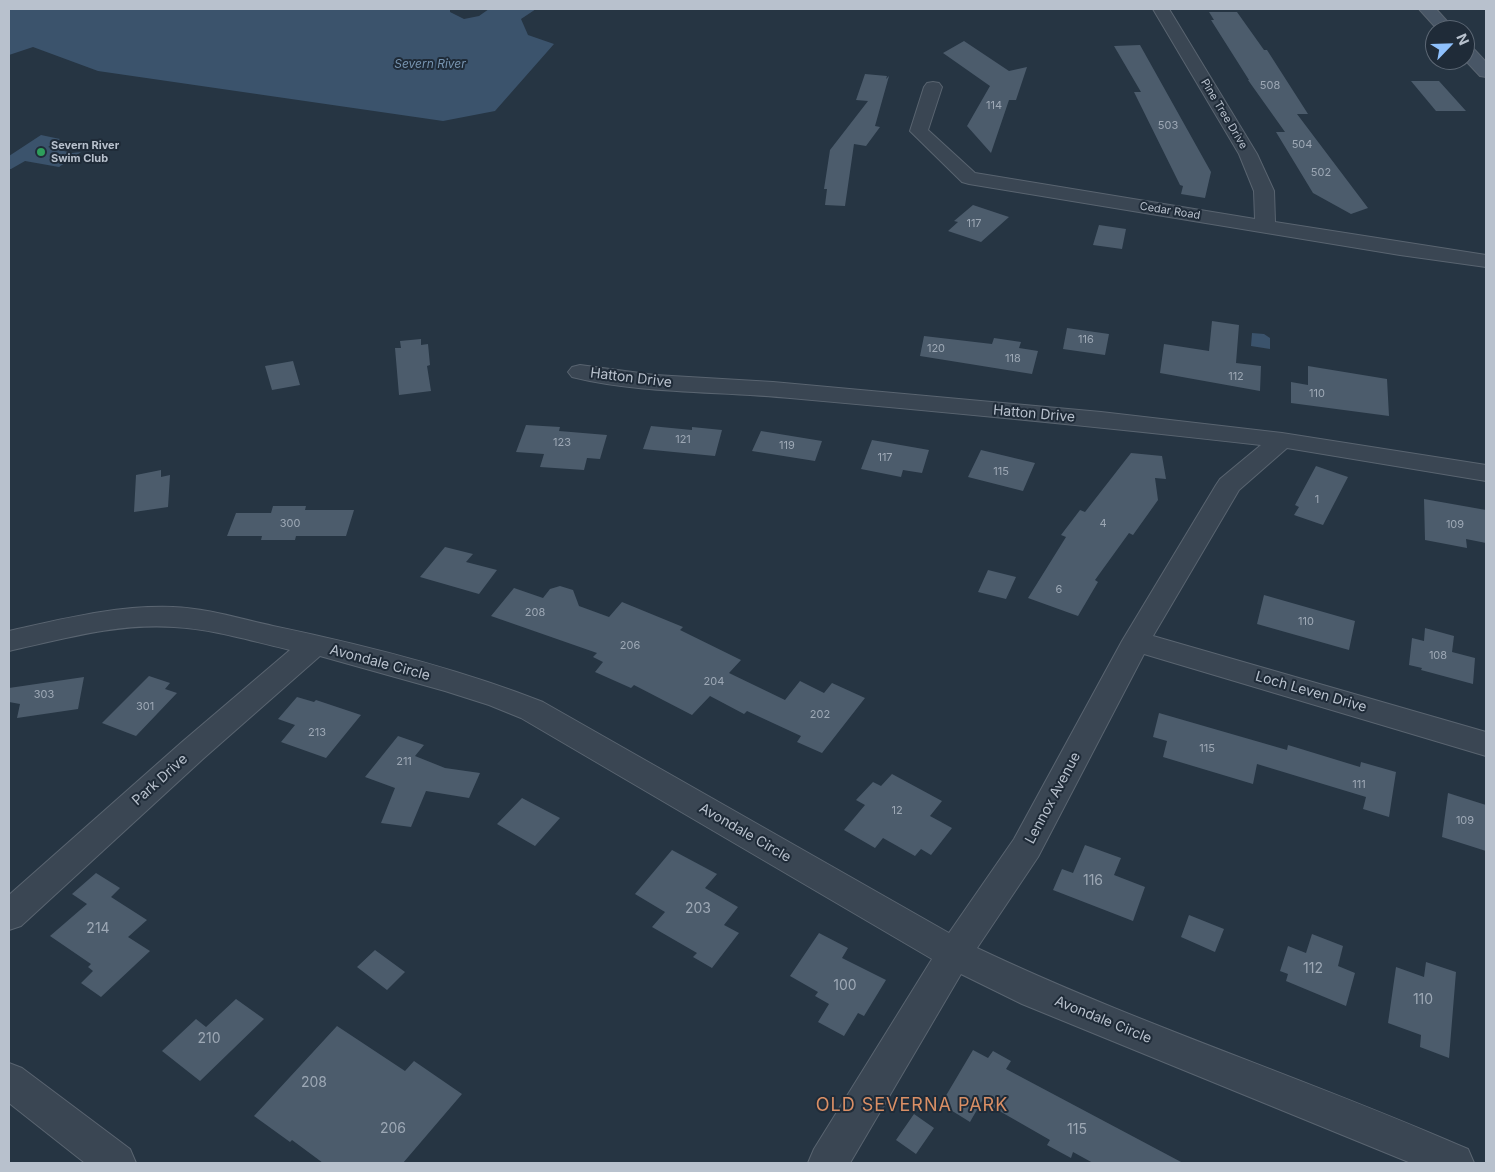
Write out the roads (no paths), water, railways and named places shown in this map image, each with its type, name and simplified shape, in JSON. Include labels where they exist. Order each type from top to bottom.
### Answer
[{"type":"street","name":"Pine Tree Drive","points":[[1161,9],[1248,154],[1264,191],[1265,227]]},
{"type":"street","points":[[1427,9],[1437,20]]},
{"type":"street","points":[[1475,60],[1486,72]]},
{"type":"street","name":"Cedar Road","points":[[933,87],[919,131],[969,178],[1400,249],[1486,261]]},
{"type":"street","name":"Hatton Drive","points":[[580,372],[655,382],[773,389],[1101,419],[1282,440],[1486,473]]},
{"type":"street","name":"Lennox Avenue","points":[[828,1163],[954,954],[1026,848],[1136,641],[1229,485],[1282,440]]},
{"type":"street","name":"Avondale Circle","points":[[9,641],[104,620],[175,617],[219,624],[313,646],[330,648],[500,697],[532,710],[954,954],[1035,993],[1389,1134],[1454,1163]]},
{"type":"street","name":"Loch Leven Drive","points":[[1136,641],[1486,744]]},
{"type":"street","name":"Park Drive","points":[[9,916],[193,750],[313,646]]},
{"type":"street","points":[[9,1080],[116,1163]]},
{"type":"water","name":"Severn River","points":[[9,9],[450,9],[450,12],[464,19],[479,16],[489,9],[536,9],[521,19],[528,35],[554,44],[495,111],[443,121],[98,71],[33,47],[9,55]]},
{"type":"water","name":"Severn River Swim Club","points":[[41,135],[60,139],[48,147],[72,153],[81,152],[59,167],[25,161],[9,169],[9,156]]},
{"type":"water","points":[[1252,333],[1264,334],[1270,338],[1270,349],[1251,346]]},
{"type":"place","name":"Severn River Swim Club","points":[[41,152]]},
{"type":"district","name":"OLD SEVERNA PARK","points":[[912,1106]]}]
